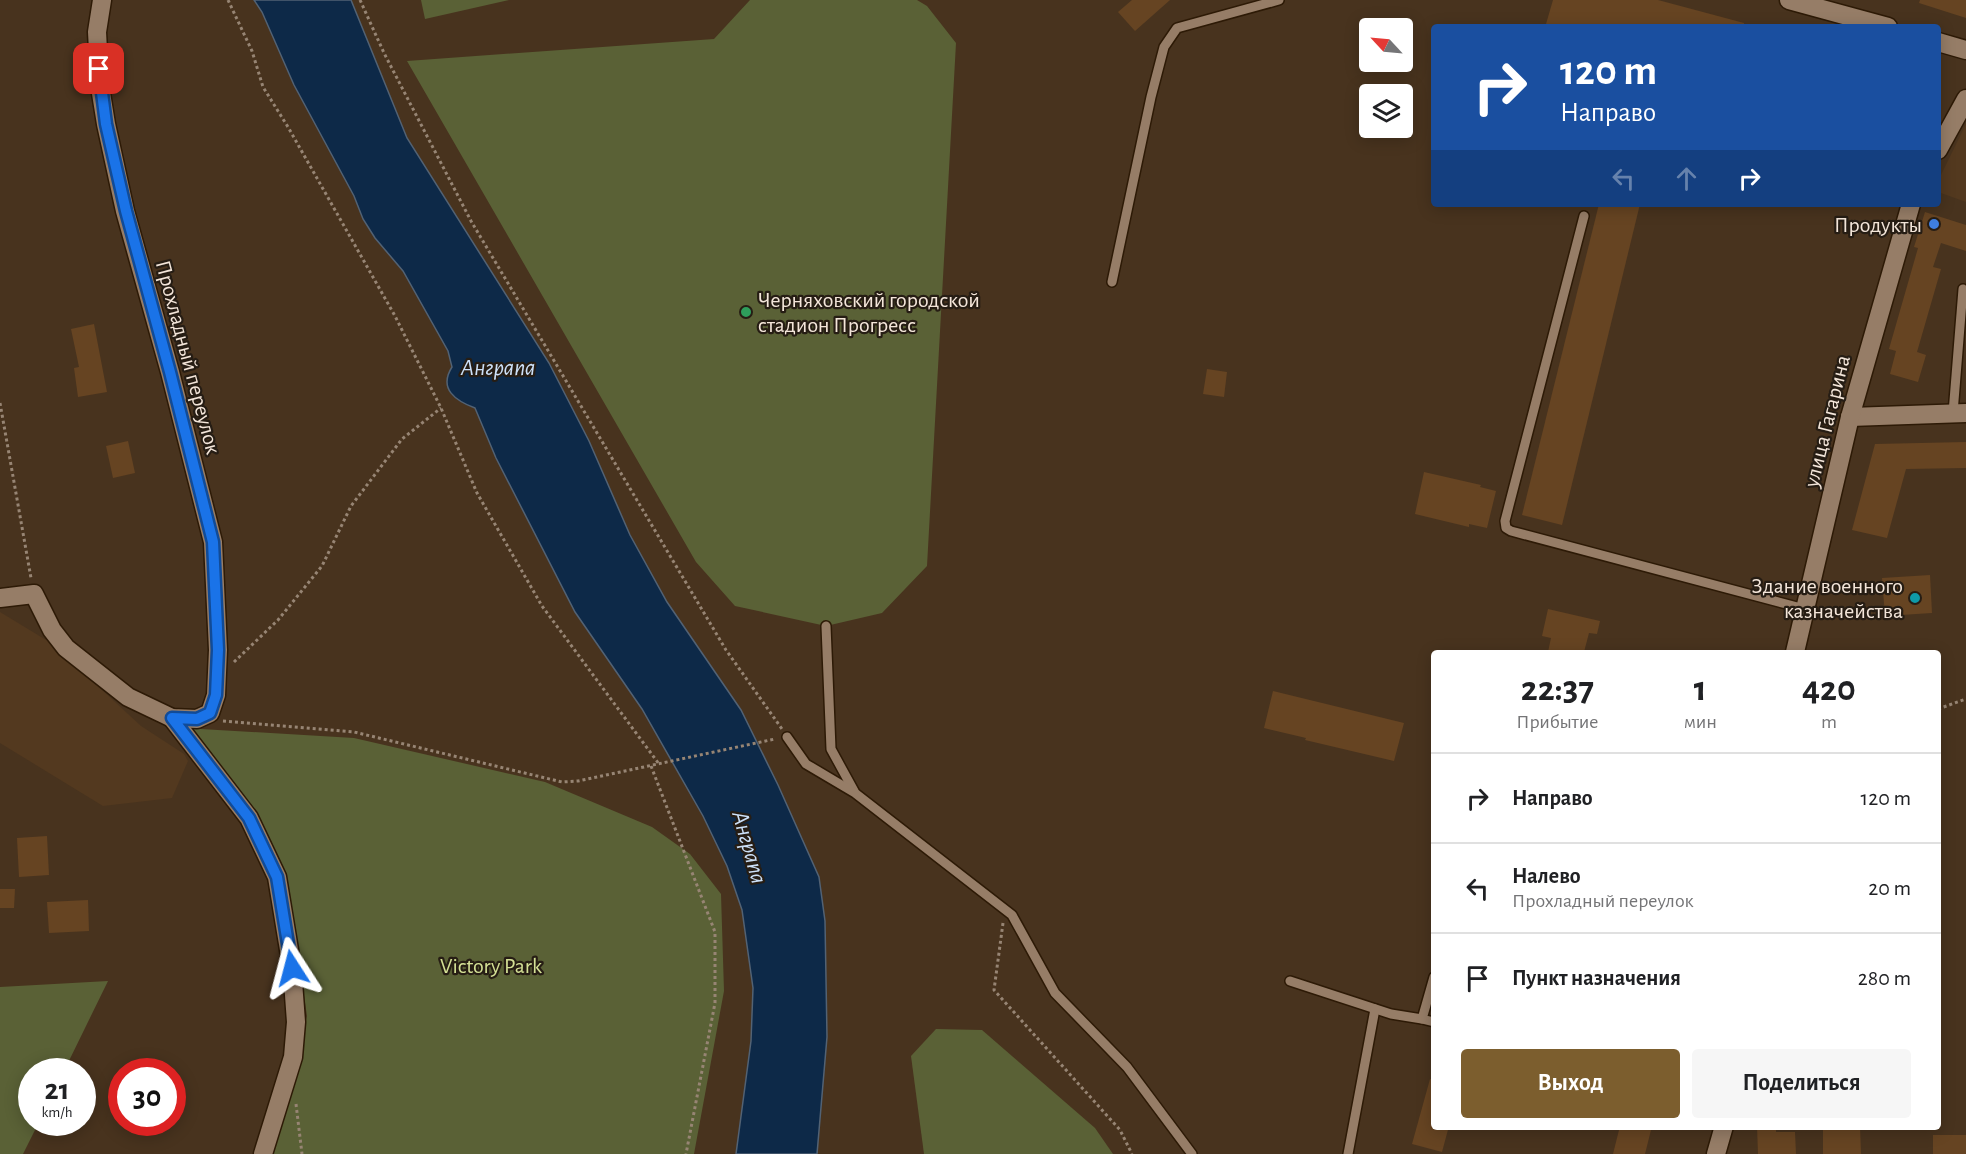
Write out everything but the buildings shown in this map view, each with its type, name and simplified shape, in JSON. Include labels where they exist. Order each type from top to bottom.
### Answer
[{"type":"street","name":"Прохладный переулок","points":[[102,0],[97,32],[100,87],[106,124],[126,211],[213,542],[218,650],[216,695],[210,713],[197,719]]},
{"type":"street","points":[[1789,0],[1877,24]]},
{"type":"street","points":[[1941,43],[1966,50]]},
{"type":"street","points":[[1941,145],[1966,99]]},
{"type":"street","name":"улица Гагарина","points":[[1795,650],[1850,417],[1910,207]]},
{"type":"street","points":[[1850,417],[1960,413]]},
{"type":"street","points":[[0,598],[34,594],[52,630],[66,648],[128,697],[172,718],[197,719]]},
{"type":"street","points":[[172,718],[249,818],[277,877],[292,968],[296,1022],[293,1057],[263,1154]]},
{"type":"street","points":[[1716,1154],[1723,1130]]},
{"type":"lane","points":[[1112,282],[1164,47],[1177,28],[1279,0]]},
{"type":"lane","points":[[1584,216],[1505,521],[1506,528],[1510,531],[1805,609]]},
{"type":"lane","points":[[1960,413],[1963,289]]},
{"type":"lane","points":[[826,626],[831,748],[855,793]]},
{"type":"lane","points":[[787,737],[806,764],[855,793],[1012,915],[1055,993],[1127,1067],[1192,1154]]},
{"type":"lane","points":[[1290,981],[1375,1009],[1431,1021]]},
{"type":"lane","points":[[1422,1019],[1431,988]]},
{"type":"lane","points":[[1348,1154],[1375,1009]]},
{"type":"path","points":[[228,0],[252,51],[263,87],[395,316],[441,408],[477,493],[542,606],[659,764]]},
{"type":"path","points":[[197,719],[354,732],[562,783],[787,737],[726,650],[471,221],[384,53],[360,0]]},
{"type":"path","points":[[0,403],[34,594]]},
{"type":"path","points":[[217,679],[278,620],[322,566],[351,506],[402,439],[441,408]]},
{"type":"path","points":[[1941,708],[1966,699]]},
{"type":"path","points":[[651,766],[715,932],[715,1003],[686,1154]]},
{"type":"path","points":[[1005,910],[994,990],[1120,1130],[1132,1154]]},
{"type":"shaded area","points":[[1966,124],[1966,202],[1941,193],[1941,175]]},
{"type":"shaded area","points":[[0,612],[51,643],[141,726],[184,754],[188,761],[172,798],[103,806],[0,743]]},
{"type":"green space","points":[[421,0],[509,0],[425,19]]},
{"type":"green space","name":"Черняховский городской стадион Прогресс","points":[[750,0],[917,0],[927,6],[956,43],[927,566],[882,613],[826,626],[735,606],[696,562],[407,61],[714,39]]},
{"type":"green space","name":"Victory Park","points":[[184,728],[354,738],[545,782],[652,827],[690,854],[721,894],[724,991],[694,1154],[272,1154],[307,1016],[288,888],[250,810]]},
{"type":"green space","points":[[108,981],[70,1058],[18,1058],[18,1136],[32,1136],[23,1154],[0,1154],[0,987]]},
{"type":"green space","points":[[936,1029],[982,1030],[1095,1128],[1113,1154],[924,1154],[911,1056]]},
{"type":"water","name":"Анграпа","points":[[254,0],[351,0],[407,138],[549,363],[589,441],[630,535],[667,602],[741,710],[778,785],[819,877],[825,921],[827,1037],[817,1154],[736,1154],[751,1041],[753,988],[742,910],[727,866],[703,816],[642,709],[575,612],[496,458],[475,408],[461,402],[448,388],[448,375],[452,367],[448,351],[403,271],[375,238],[363,219],[354,196],[294,85],[262,12]]},
{"type":"place","name":"Продукты","points":[[1934,224]]},
{"type":"place","name":"Черняховский городской стадион Прогресс","points":[[746,312]]},
{"type":"place","name":"Здание военного казначейства","points":[[1915,598]]},
{"type":"route","points":[[99,69],[106,124],[126,211],[213,542],[218,650],[216,695],[210,713],[197,719],[172,718],[249,818],[277,877],[292,968]]}]
